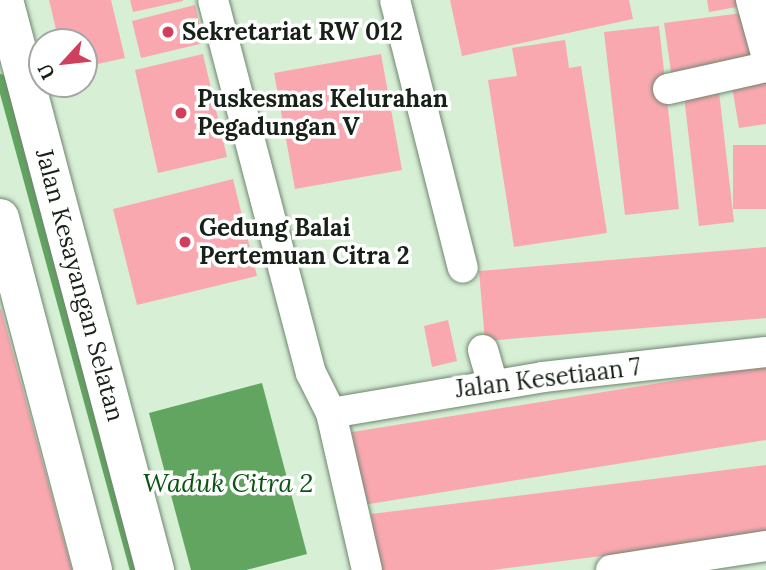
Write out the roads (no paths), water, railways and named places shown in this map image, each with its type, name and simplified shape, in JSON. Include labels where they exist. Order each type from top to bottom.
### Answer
[{"type":"street","name":"Jalan Kesayangan Selatan","points":[[4,0],[155,570]]},
{"type":"street","points":[[213,0],[311,373],[331,413],[367,570]]},
{"type":"street","points":[[395,0],[463,268]]},
{"type":"street","points":[[751,0],[766,54]]},
{"type":"street","points":[[668,89],[766,67]]},
{"type":"street","points":[[0,218],[93,570]]},
{"type":"street","points":[[483,350],[493,384]]},
{"type":"street","name":"Jalan Kesetiaan 7","points":[[331,413],[493,384],[766,352]]},
{"type":"street","points":[[611,570],[766,546]]},
{"type":"water","name":"Waduk Citra 2","points":[[262,383],[307,554],[246,570],[191,570],[149,413]]},
{"type":"waterway","points":[[0,78],[134,570]]},
{"type":"place","name":"Sekretariat RW 012","points":[[168,32]]},
{"type":"place","name":"Puskesmas Kelurahan Pegadungan V","points":[[181,113]]},
{"type":"place","name":"Gedung Balai Pertemuan Citra 2","points":[[185,242]]}]
